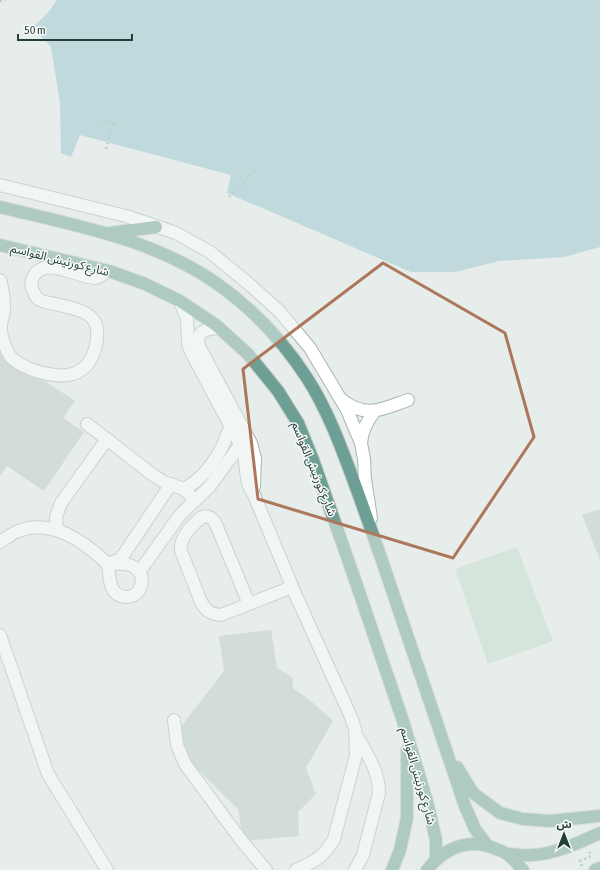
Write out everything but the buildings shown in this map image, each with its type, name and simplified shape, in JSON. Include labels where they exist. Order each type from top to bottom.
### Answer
[{"type":"main road","points":[[0,207],[108,233],[181,262],[216,283],[250,310],[278,339],[307,378],[326,412],[377,547],[465,806],[475,829],[487,845]]},
{"type":"main road","points":[[108,233],[156,227]]},
{"type":"main road","name":"شارع كورنيش القواسم","points":[[0,244],[109,272],[145,284],[180,301],[219,328],[248,354],[278,391],[298,423],[321,481],[408,737],[433,822],[436,840],[436,859]]},
{"type":"main road","points":[[392,870],[400,850],[407,818],[408,737]]},
{"type":"main road","points":[[447,751],[473,793],[500,813],[523,819],[550,821],[600,816]]},
{"type":"main road","points":[[427,870],[436,859],[451,849],[469,844],[487,845],[507,854],[531,855],[555,852],[600,833]]},
{"type":"main road","points":[[507,854],[522,870]]},
{"type":"main road","points":[[596,870],[600,868]]},
{"type":"lane","points":[[0,185],[126,216],[176,234],[210,252],[279,311],[310,348],[341,400],[361,443],[364,459],[367,497],[377,547]]},
{"type":"lane","points":[[0,281],[3,290],[4,310],[1,326],[3,342],[11,358],[25,367],[48,374],[66,376],[81,370],[91,359],[97,333],[95,321],[89,314],[80,310],[37,299],[31,288],[33,277],[40,270],[50,267],[96,278],[109,272]]},
{"type":"lane","points":[[180,301],[187,319],[188,344],[192,354],[244,441],[251,443],[255,458],[254,495],[292,587],[351,717],[355,733],[356,755],[354,767],[334,839],[321,857],[296,870]]},
{"type":"lane","points":[[219,328],[203,331],[199,335],[198,342],[235,425]]},
{"type":"lane","points":[[341,400],[354,408],[374,412],[408,400]]},
{"type":"lane","points":[[361,443],[364,426],[374,412]]},
{"type":"lane","points":[[87,424],[153,475],[184,489],[195,501]]},
{"type":"lane","points":[[184,489],[197,482],[219,453],[235,425]]},
{"type":"lane","points":[[57,529],[56,517],[61,503],[107,439]]},
{"type":"lane","points":[[140,571],[180,515],[210,486],[244,441]]},
{"type":"lane","points":[[108,564],[120,559],[124,554],[171,484]]},
{"type":"lane","points":[[249,604],[212,518],[202,517],[182,538],[180,545],[204,606],[210,613],[221,615],[249,604],[292,587]]},
{"type":"lane","points":[[0,542],[24,529],[57,529],[89,548],[108,564],[130,565],[140,571],[143,581],[139,590],[131,596],[125,597],[115,593],[112,588],[108,564]]},
{"type":"lane","points":[[0,635],[48,774],[107,870]]},
{"type":"lane","points":[[174,720],[177,744],[185,764],[241,840],[266,870]]},
{"type":"lane","points":[[355,733],[374,766],[379,784],[379,793],[363,855],[355,870]]},
{"type":"path","points":[[0,1],[6,0]]},
{"type":"path","points":[[103,121],[118,124]]},
{"type":"path","points":[[106,149],[113,123]]},
{"type":"path","points":[[229,196],[256,169]]},
{"type":"highlighted area","points":[[383,263],[505,333],[534,437],[453,558],[258,499],[243,369]]},
{"type":"green space","points":[[517,547],[553,641],[488,664],[455,569]]},
{"type":"water","points":[[57,0],[600,0],[600,247],[564,257],[499,261],[455,272],[411,272],[227,193],[231,175],[80,135],[71,157],[61,153],[60,103],[51,47],[33,27],[47,14]]}]
